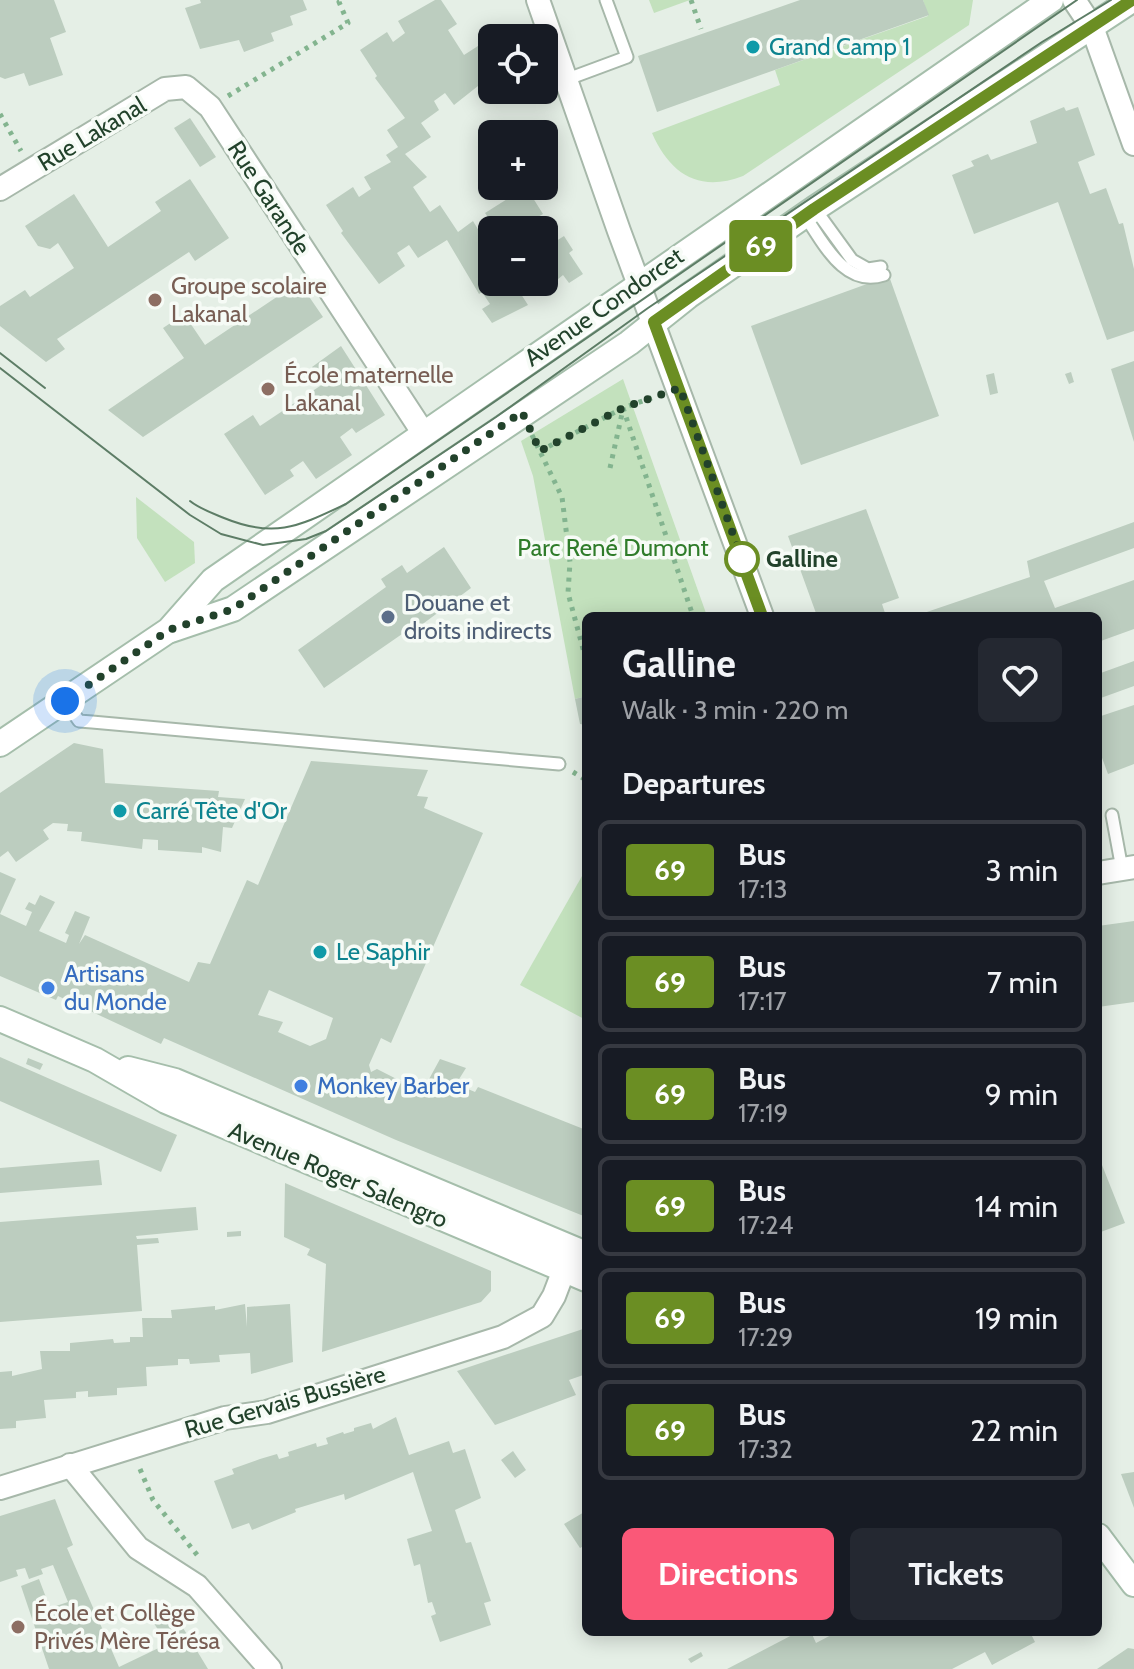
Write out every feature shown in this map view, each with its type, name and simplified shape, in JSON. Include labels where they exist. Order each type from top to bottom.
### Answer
[{"type":"street","points":[[538,0],[638,283],[680,388],[761,612]]},
{"type":"street","name":"Avenue Condorcet","points":[[0,744],[169,630],[213,580],[1051,0]]},
{"type":"street","points":[[1074,0],[1092,27],[1134,144]]},
{"type":"street","name":"Avenue Condorcet","points":[[169,630],[233,609],[629,343],[810,212],[1132,0]]},
{"type":"street","name":"Rue Garande","points":[[186,87],[214,113],[424,434]]},
{"type":"street","name":"Rue Lakanal","points":[[0,189],[165,89],[186,87]]},
{"type":"street","points":[[1102,872],[1128,868]]},
{"type":"street","name":"Avenue Roger Salengro","points":[[0,1019],[95,1060],[166,1101],[577,1263]]},
{"type":"street","name":"Rue Gervais Bussière","points":[[0,1488],[225,1418],[289,1405],[503,1337],[542,1316],[577,1263]]},
{"type":"street","points":[[70,1465],[138,1548],[197,1586],[270,1669]]},
{"type":"street","points":[[1102,1541],[1134,1584]]},
{"type":"lane","points":[[565,80],[627,57],[606,0]]},
{"type":"lane","points":[[810,212],[849,273],[872,279],[883,271]]},
{"type":"lane","points":[[65,701],[79,721],[559,764]]},
{"type":"lane","points":[[1112,815],[1128,868]]},
{"type":"path","points":[[214,113],[348,23],[339,2],[343,0]]},
{"type":"path","points":[[691,0],[701,29]]},
{"type":"path","points":[[0,114],[32,170]]},
{"type":"path","points":[[540,451],[623,408],[680,388]]},
{"type":"path","points":[[610,468],[623,408]]},
{"type":"path","points":[[623,408],[692,612]]},
{"type":"path","points":[[522,412],[562,497],[570,562],[568,593],[582,645]]},
{"type":"path","points":[[133,1447],[153,1500],[200,1558]]},
{"type":"green space","points":[[649,0],[690,0],[654,13]]},
{"type":"green space","points":[[923,0],[973,0],[969,25],[743,176],[727,181],[700,181],[677,169],[659,147],[652,133],[780,85],[775,70],[928,16]]},
{"type":"green space","name":"Parc René Dumont","points":[[623,379],[706,612],[582,612],[582,697],[575,699],[533,476],[521,441]]},
{"type":"green space","points":[[136,497],[194,542],[195,563],[165,582],[137,538]]},
{"type":"green space","points":[[582,876],[582,1018],[520,985]]},
{"type":"building","points":[[0,0],[54,0],[66,32],[50,38],[63,75],[29,86],[24,73],[5,79],[0,77]]},
{"type":"building","points":[[200,0],[303,0],[307,10],[290,16],[293,25],[271,33],[274,41],[244,52],[239,40],[200,49],[185,8],[201,3]]},
{"type":"building","points":[[435,0],[441,0],[457,24],[448,30],[464,55],[478,46],[478,86],[454,105],[445,93],[434,101],[439,110],[421,123],[431,137],[405,154],[427,177],[413,187],[430,212],[440,205],[458,232],[473,221],[478,229],[478,292],[447,240],[418,258],[409,245],[397,253],[405,266],[379,284],[341,233],[343,231],[326,205],[353,187],[359,197],[371,189],[364,177],[391,162],[386,155],[398,147],[387,130],[405,118],[375,78],[377,76],[360,50],[387,32],[393,42],[405,33],[398,21]]},
{"type":"building","name":"Grand Camp 1","points":[[800,0],[923,0],[929,15],[657,112],[638,56]]},
{"type":"building","points":[[1064,107],[1066,111],[1078,107],[1095,155],[1078,162],[1090,194],[1106,188],[1119,224],[1123,223],[1134,269],[1134,331],[1107,340],[1058,202],[974,234],[952,175],[974,166],[971,161],[988,154],[991,160],[1037,143],[1030,121]]},
{"type":"building","points":[[190,118],[216,157],[200,167],[174,128]]},
{"type":"building","points":[[190,179],[229,238],[195,261],[189,252],[57,339],[65,349],[46,362],[0,326],[0,306],[25,290],[30,297],[74,268],[58,243],[50,249],[38,246],[25,226],[74,194],[108,247],[161,211],[155,202]]},
{"type":"building","points":[[506,200],[534,200],[543,214],[487,216],[485,213]]},
{"type":"building","points":[[564,236],[573,250],[569,253],[583,274],[569,283],[563,275],[558,279],[558,240]]},
{"type":"building","points":[[889,276],[939,416],[801,465],[751,326]]},
{"type":"building","points":[[299,282],[323,317],[143,437],[108,410],[184,358],[163,328],[184,314],[205,345]]},
{"type":"building","points":[[485,296],[522,296],[528,305],[492,323],[482,309],[490,304]]},
{"type":"building","points":[[341,346],[385,415],[356,433],[352,428],[340,437],[352,455],[316,479],[303,461],[290,470],[294,476],[265,495],[224,434],[253,415],[260,426],[323,384],[312,367]]},
{"type":"building","points":[[1134,361],[1134,442],[1111,369]]},
{"type":"building","points":[[1071,372],[1074,382],[1069,384],[1065,374]]},
{"type":"building","points":[[994,373],[998,393],[990,395],[986,375]]},
{"type":"building","points":[[866,509],[899,598],[882,604],[885,612],[816,612],[788,536]]},
{"type":"building","points":[[1134,522],[1134,548],[1044,581],[1055,608],[1134,580],[1134,629],[1102,641],[1102,612],[927,612],[1030,577],[1027,561]]},
{"type":"building","name":"Douane et droits indirects","points":[[444,547],[471,588],[420,626],[418,623],[324,688],[298,650],[386,587],[381,579],[402,565],[407,573]]},
{"type":"building","points":[[1134,661],[1134,686],[1102,698],[1102,673]]},
{"type":"building","points":[[582,697],[582,724],[580,724],[575,699]]},
{"type":"building","points":[[1134,705],[1134,764],[1108,774],[1102,758],[1102,716]]},
{"type":"building","name":"Carré Tête d'Or","points":[[74,743],[103,749],[105,783],[219,791],[218,797],[245,799],[232,828],[223,827],[221,852],[202,847],[202,853],[158,850],[158,840],[143,839],[142,849],[81,841],[82,832],[67,831],[68,824],[53,823],[43,830],[49,839],[16,862],[8,851],[0,857],[0,793]]},
{"type":"building","name":"Le Saphir","points":[[311,761],[428,770],[417,796],[428,797],[424,808],[483,833],[391,1043],[381,1038],[369,1065],[371,1072],[377,1069],[422,1092],[440,1059],[466,1068],[456,1084],[475,1092],[478,1087],[582,1128],[582,1215],[396,1140],[164,1038],[161,1044],[58,996],[56,1000],[0,976],[0,914],[26,926],[32,912],[25,909],[29,902],[35,905],[40,895],[55,902],[39,931],[66,943],[69,935],[65,933],[75,911],[90,917],[79,944],[85,935],[189,982],[198,962],[210,964],[247,880],[258,885]],"holes":[[[269,990],[333,1018],[326,1039],[310,1046],[278,1032],[283,1022],[258,1015]]]},
{"type":"building","points":[[0,872],[16,879],[0,914]]},
{"type":"building","points":[[1134,921],[1134,1002],[1102,1006],[1102,925]]},
{"type":"building","points":[[0,1057],[177,1135],[161,1172],[0,1101]]},
{"type":"building","points":[[28,1058],[43,1064],[40,1070],[26,1064]]},
{"type":"building","points":[[99,1160],[102,1185],[0,1193],[0,1168]]},
{"type":"building","points":[[1102,1165],[1125,1223],[1102,1232]]},
{"type":"building","points":[[285,1183],[491,1271],[491,1291],[481,1302],[322,1352],[326,1264],[307,1255],[310,1249],[284,1237]]},
{"type":"building","points":[[196,1207],[198,1230],[136,1236],[137,1239],[158,1238],[159,1243],[137,1245],[142,1311],[0,1322],[0,1222]]},
{"type":"building","points":[[241,1231],[241,1236],[227,1237],[227,1232]]},
{"type":"building","points":[[245,1304],[247,1327],[247,1307],[290,1304],[293,1362],[251,1374],[250,1353],[219,1355],[220,1362],[190,1364],[189,1359],[178,1359],[178,1365],[146,1367],[147,1386],[117,1388],[117,1395],[88,1397],[88,1391],[76,1392],[76,1398],[44,1400],[46,1418],[16,1421],[16,1428],[0,1429],[0,1372],[12,1371],[12,1376],[42,1369],[40,1351],[70,1351],[70,1343],[113,1339],[114,1343],[130,1342],[130,1337],[143,1337],[142,1318],[172,1318],[171,1310],[215,1306],[215,1310]]},
{"type":"building","points":[[582,1329],[582,1375],[569,1380],[576,1395],[495,1425],[457,1371]]},
{"type":"building","points":[[396,1417],[409,1455],[449,1441],[453,1453],[465,1449],[481,1498],[455,1510],[466,1543],[471,1542],[491,1601],[484,1603],[491,1625],[440,1642],[431,1616],[436,1614],[432,1602],[428,1603],[420,1564],[414,1566],[407,1539],[432,1531],[413,1472],[345,1500],[344,1494],[295,1509],[296,1512],[252,1530],[249,1523],[232,1529],[214,1481],[234,1474],[232,1469],[260,1459],[277,1454],[279,1459],[289,1456],[288,1452],[316,1443],[317,1447],[328,1444],[326,1438],[371,1423],[373,1429]]},
{"type":"building","points":[[513,1451],[526,1470],[515,1478],[501,1460]]},
{"type":"building","points":[[1134,1472],[1134,1508],[1121,1474]]},
{"type":"building","points":[[55,1499],[73,1545],[67,1548],[119,1667],[167,1644],[145,1609],[158,1602],[170,1622],[177,1618],[208,1669],[49,1669],[21,1586],[39,1579],[50,1608],[68,1602],[53,1565],[41,1569],[43,1574],[29,1579],[25,1568],[16,1570],[18,1576],[0,1582],[0,1516]]},
{"type":"building","points":[[582,1513],[582,1547],[580,1548],[564,1524]]},
{"type":"building","points":[[790,1636],[813,1636],[816,1643],[829,1636],[1032,1636],[1035,1642],[992,1665],[985,1652],[952,1669],[727,1669]]},
{"type":"building","points":[[1128,1648],[1134,1649],[1134,1669],[1097,1669]]},
{"type":"building","points":[[701,1652],[703,1656],[691,1663],[688,1659]]},
{"type":"tram line","points":[[190,501],[206,511],[242,524],[273,529],[300,524],[346,504],[1077,0]]},
{"type":"tram line","points":[[0,368],[190,515],[221,534],[263,545],[306,539],[326,531],[496,417],[648,308],[1042,42],[1111,0]]},
{"type":"tram line","points":[[0,353],[45,388]]},
{"type":"bus line","name":"69","points":[[761,612],[654,322],[814,209],[1132,0]]},
{"type":"place","name":"Grand Camp 1","points":[[753,47]]},
{"type":"place","name":"Groupe scolaire Lakanal","points":[[155,300]]},
{"type":"place","name":"École maternelle Lakanal","points":[[268,389]]},
{"type":"place","name":"Galline","points":[[742,559]]},
{"type":"place","name":"Douane et droits indirects","points":[[388,617]]},
{"type":"place","name":"Carré Tête d'Or","points":[[120,811]]},
{"type":"place","name":"Le Saphir","points":[[320,952]]},
{"type":"place","name":"Artisans du Monde","points":[[48,988]]},
{"type":"place","name":"Monkey Barber","points":[[301,1086]]},
{"type":"place","name":"École et Collège Privés Mère Térésa","points":[[18,1627]]},
{"type":"route","points":[[65,701],[169,630],[233,609],[522,412],[540,451],[623,408],[680,388],[742,559]]}]
